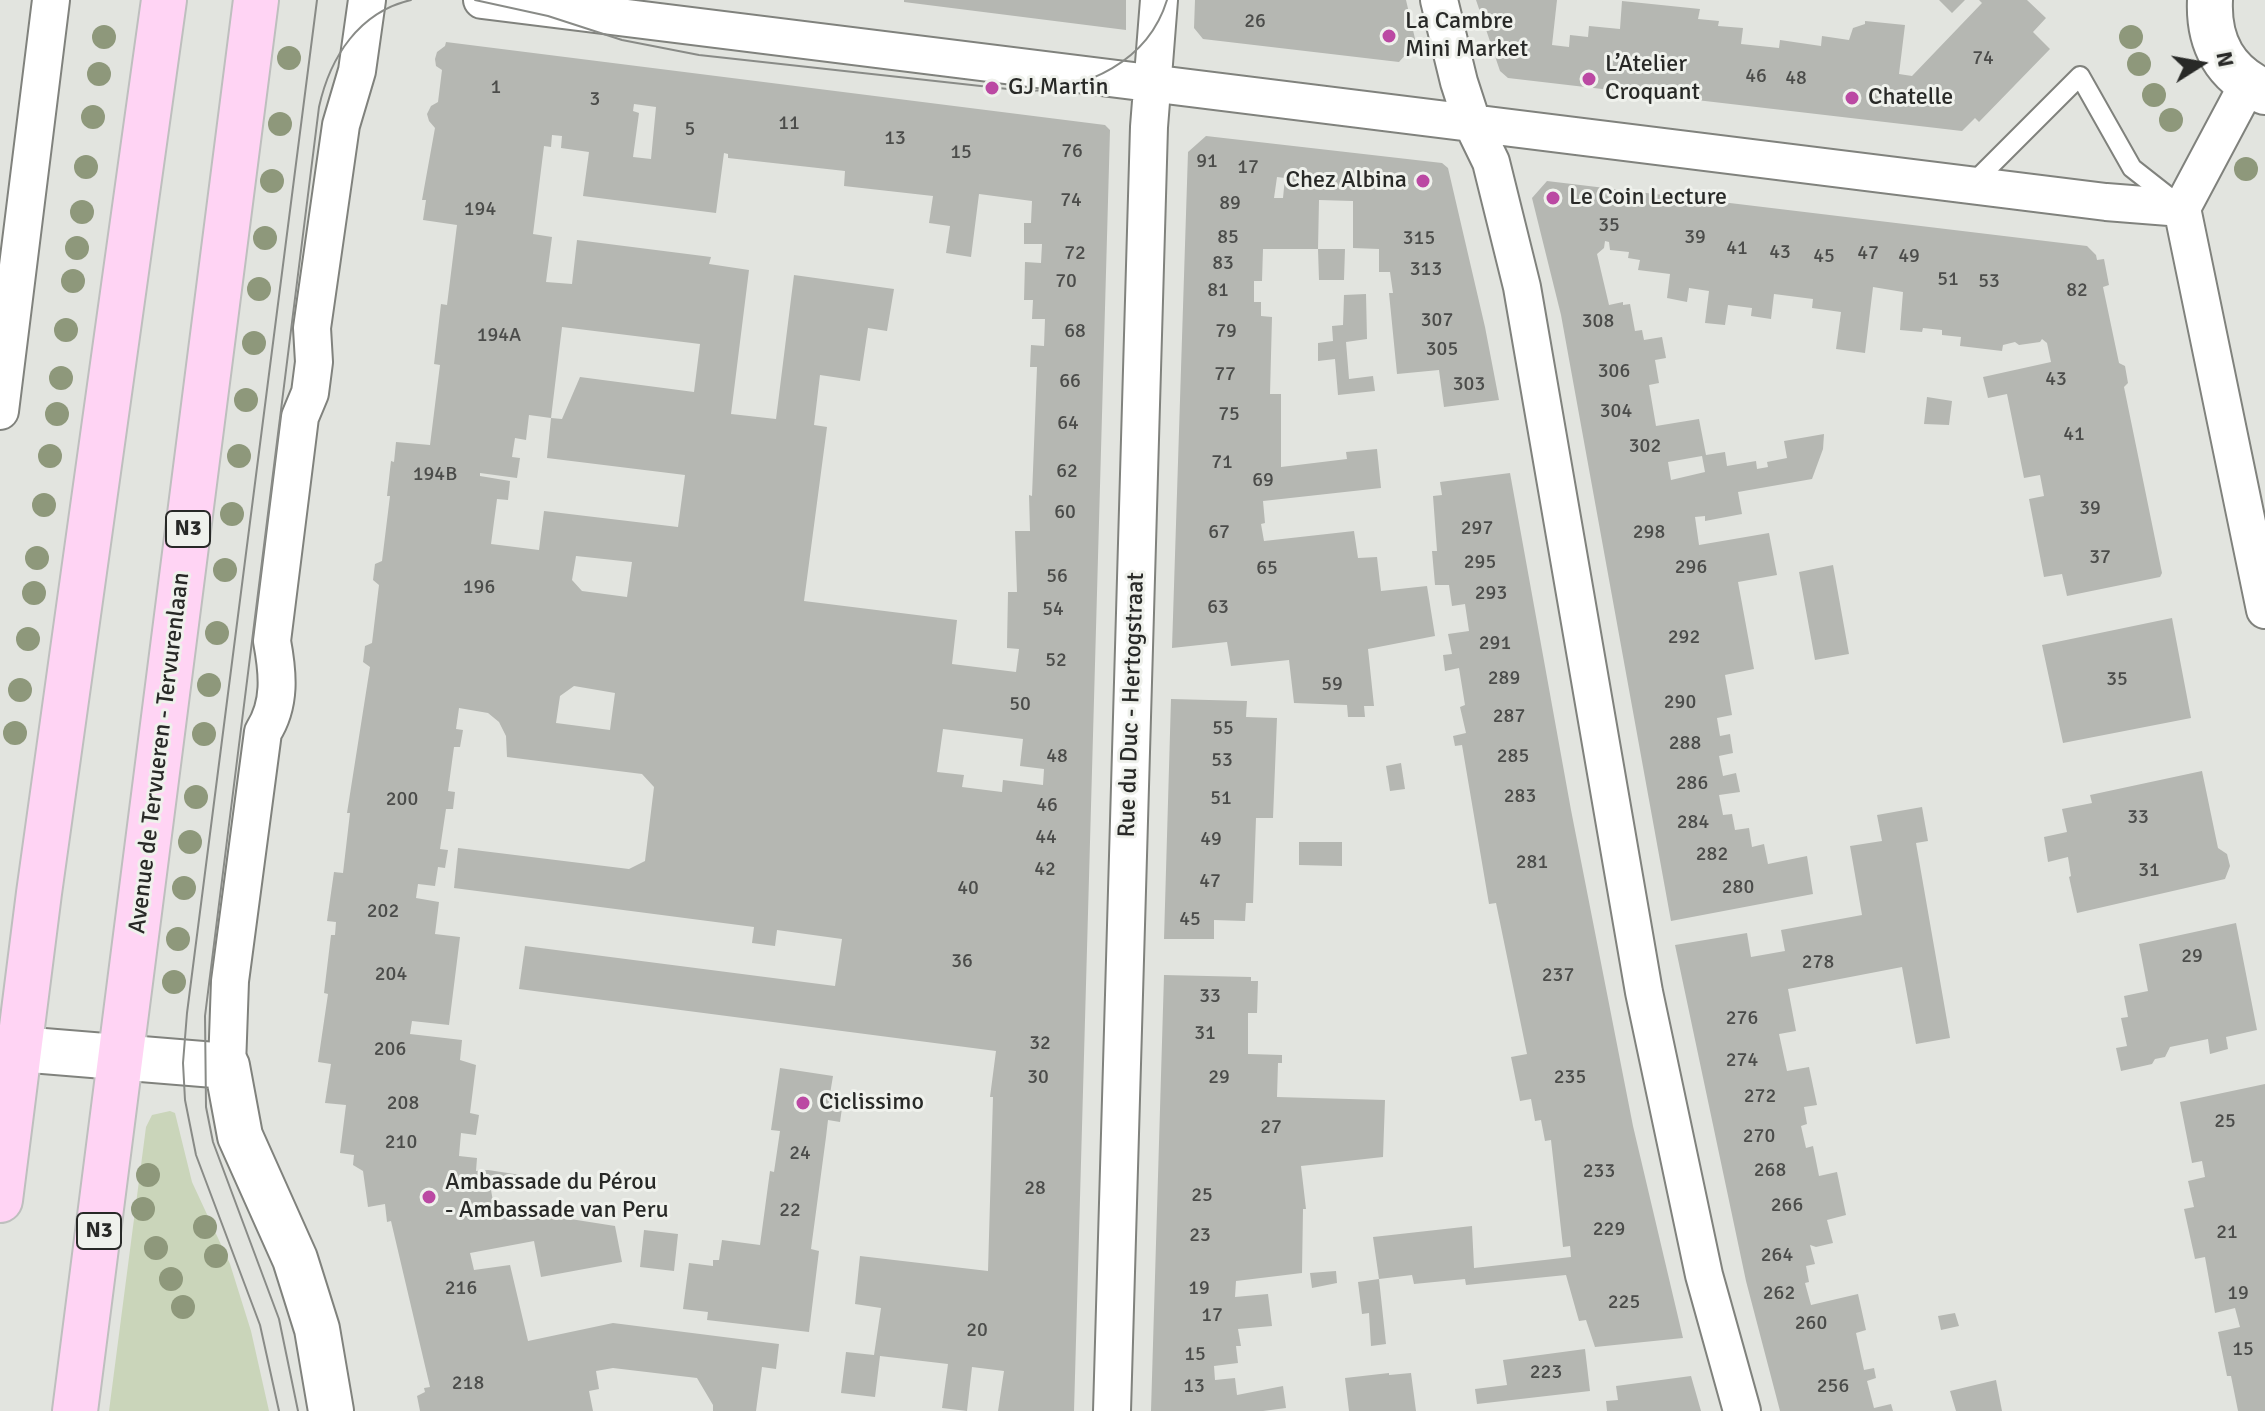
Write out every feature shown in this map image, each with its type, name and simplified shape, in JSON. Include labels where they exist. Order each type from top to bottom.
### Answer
[{"type":"main road","points":[[0,1200],[9,1050],[164,0]]},
{"type":"main road","name":"Avenue de Tervueren - Tervurenlaan","points":[[75,1411],[256,0]]},
{"type":"street","points":[[0,411],[51,0]]},
{"type":"street","points":[[331,1411],[312,1315],[295,1259],[240,1136],[227,1066],[230,981],[263,732],[273,717],[279,673],[272,641],[300,417],[310,393],[314,362],[312,328],[341,125],[357,71],[367,0]]},
{"type":"street","points":[[482,0],[1473,125],[2182,208]]},
{"type":"street","name":"Rue du Duc - Hertogstraat","points":[[1112,1411],[1148,143],[1159,0]]},
{"type":"street","points":[[1439,0],[1459,82],[1473,125],[1491,162],[1522,287],[1644,992],[1704,1275],[1742,1411]]},
{"type":"street","points":[[2207,2],[2214,44],[2228,67],[2256,88],[2182,208],[2265,610]]},
{"type":"street","points":[[9,1050],[227,1066]]},
{"type":"lane","points":[[1971,185],[2080,76],[2132,168],[2182,208]]},
{"type":"green space","points":[[170,1111],[175,1113],[192,1182],[230,1264],[251,1331],[269,1411],[109,1411],[146,1127],[152,1115]]},
{"type":"building","points":[[1126,0],[1126,30],[904,2]]},
{"type":"building","points":[[1195,0],[1406,0],[1416,43],[1399,62],[1203,39],[1194,28]]},
{"type":"building","points":[[1476,0],[1557,0],[1552,45],[1569,47],[1570,35],[1588,37],[1589,26],[1620,29],[1622,1],[1700,9],[1698,19],[1719,21],[1718,26],[1743,28],[1741,44],[1779,48],[1780,40],[1821,46],[1822,36],[1849,40],[1853,28],[1865,24],[1865,21],[1905,25],[1899,74],[1912,76],[1982,3],[1979,0],[2027,0],[2046,18],[2033,32],[2050,49],[1979,122],[1975,118],[1962,131],[1508,78],[1500,71]]},
{"type":"building","points":[[1939,0],[1965,0],[1952,13]]},
{"type":"building","points":[[446,42],[1105,125],[1110,130],[1074,1411],[998,1411],[1004,1371],[972,1367],[967,1411],[942,1408],[948,1364],[880,1356],[875,1397],[841,1393],[846,1352],[874,1355],[881,1308],[855,1304],[860,1256],[988,1271],[993,1097],[990,1097],[996,1051],[519,989],[525,946],[835,986],[842,939],[777,930],[775,946],[752,943],[754,927],[454,888],[458,848],[629,869],[645,861],[654,787],[642,774],[507,757],[506,736],[499,722],[488,713],[459,708],[456,729],[463,730],[460,747],[454,747],[448,791],[455,792],[453,809],[446,809],[440,849],[448,850],[445,868],[438,867],[435,886],[418,884],[416,898],[439,902],[435,934],[460,937],[449,1025],[412,1021],[410,1034],[462,1040],[460,1060],[476,1065],[470,1113],[479,1115],[476,1135],[461,1133],[459,1156],[477,1158],[476,1171],[521,1175],[522,1185],[491,1190],[494,1207],[615,1226],[622,1262],[541,1277],[534,1241],[470,1253],[474,1270],[510,1265],[528,1341],[613,1323],[779,1344],[776,1369],[762,1367],[756,1411],[713,1411],[713,1405],[697,1378],[613,1368],[596,1371],[599,1389],[589,1391],[593,1411],[420,1411],[417,1396],[425,1392],[424,1388],[430,1387],[391,1221],[387,1222],[385,1204],[368,1207],[363,1171],[353,1165],[354,1155],[340,1153],[346,1105],[325,1103],[331,1064],[318,1062],[328,994],[324,993],[331,935],[335,935],[336,922],[327,921],[334,872],[343,873],[350,813],[347,813],[370,667],[363,662],[365,646],[372,643],[379,585],[373,580],[375,564],[382,561],[391,461],[394,462],[396,442],[430,445],[440,365],[434,364],[441,304],[447,305],[457,225],[423,220],[426,200],[422,200],[435,128],[427,114],[431,106],[438,102],[442,70],[436,66],[435,59],[437,52]],"holes":[[[634,104],[656,107],[651,159],[633,157],[639,113],[633,111]],[[552,135],[562,136],[561,148],[589,152],[583,196],[716,213],[724,153],[728,154],[728,158],[845,171],[844,186],[933,196],[929,223],[950,226],[946,253],[971,257],[979,194],[1032,201],[1031,223],[1024,223],[1024,244],[1042,244],[1041,263],[1025,262],[1024,300],[1033,300],[1032,319],[1045,319],[1044,346],[1031,345],[1030,367],[1037,367],[1032,496],[1029,495],[1030,531],[1015,531],[1017,592],[1008,592],[1007,648],[1019,649],[1016,672],[952,664],[957,620],[804,601],[827,427],[814,425],[820,375],[860,381],[868,328],[887,331],[894,289],[794,275],[776,419],[731,414],[749,270],[709,264],[711,257],[577,240],[572,284],[546,282],[552,237],[533,234],[544,146],[551,147]],[[562,327],[700,344],[694,392],[580,377],[562,419],[551,418]],[[529,415],[551,418],[547,458],[685,475],[678,527],[544,511],[539,550],[491,544],[497,499],[508,500],[510,481],[480,476],[480,473],[517,478],[520,458],[512,457],[515,438],[526,440]],[[576,556],[632,562],[627,597],[582,591],[572,580]],[[574,686],[615,693],[610,730],[556,723],[560,696]],[[943,729],[1023,739],[1020,766],[1044,769],[1043,785],[1003,780],[1002,792],[962,787],[964,775],[937,772]]]},
{"type":"building","points":[[1206,136],[1442,163],[1448,168],[1499,400],[1444,407],[1439,370],[1397,374],[1389,293],[1393,293],[1390,272],[1379,272],[1379,249],[1353,248],[1353,201],[1319,200],[1318,249],[1263,249],[1262,281],[1254,281],[1254,302],[1261,302],[1261,316],[1272,317],[1270,394],[1281,394],[1281,467],[1347,459],[1346,452],[1377,449],[1381,488],[1263,501],[1265,523],[1261,524],[1264,541],[1354,531],[1358,558],[1377,557],[1381,591],[1427,586],[1435,636],[1368,649],[1374,706],[1364,706],[1365,717],[1348,717],[1347,705],[1294,703],[1289,660],[1231,666],[1227,642],[1172,648],[1188,152]],"holes":[[[1277,177],[1285,178],[1283,198],[1274,198]]]},
{"type":"building","points":[[1547,181],[2087,246],[2097,260],[2104,259],[2109,285],[2103,287],[2119,363],[2125,366],[2128,383],[2124,387],[2162,573],[2160,577],[2067,596],[2062,574],[2044,577],[2029,499],[2044,496],[2040,475],[2024,478],[2007,394],[1988,398],[1983,377],[2051,362],[2047,343],[2042,339],[2040,342],[2003,345],[2002,351],[1960,346],[1961,337],[1942,335],[1942,330],[1900,330],[1903,292],[1873,287],[1865,353],[1836,349],[1841,312],[1812,308],[1813,299],[1774,294],[1771,319],[1751,316],[1752,308],[1728,305],[1725,325],[1705,323],[1709,291],[1689,288],[1687,302],[1667,298],[1670,274],[1638,270],[1640,260],[1628,258],[1629,252],[1610,250],[1609,242],[1605,241],[1604,248],[1597,254],[1609,305],[1630,304],[1635,331],[1642,330],[1644,340],[1662,337],[1666,358],[1655,360],[1659,383],[1649,385],[1656,426],[1699,419],[1706,455],[1725,452],[1727,466],[1756,461],[1757,469],[1768,467],[1767,462],[1787,458],[1784,441],[1824,434],[1823,449],[1812,479],[1738,492],[1742,514],[1705,521],[1705,516],[1695,517],[1699,545],[1769,533],[1777,575],[1738,582],[1754,669],[1725,675],[1732,715],[1717,718],[1720,736],[1730,734],[1733,753],[1719,756],[1723,776],[1736,773],[1740,792],[1719,795],[1723,815],[1732,814],[1735,830],[1749,828],[1752,847],[1764,844],[1768,864],[1807,856],[1813,894],[1671,921],[1561,315],[1532,198]],"holes":[[[1702,456],[1705,472],[1671,480],[1668,462]]]},
{"type":"building","points":[[1318,249],[1345,249],[1344,280],[1319,280]]},
{"type":"building","points":[[1366,294],[1367,339],[1346,342],[1349,379],[1373,376],[1375,391],[1338,395],[1335,359],[1318,361],[1318,343],[1333,341],[1332,326],[1343,325],[1344,295]]},
{"type":"building","points":[[1927,397],[1952,401],[1949,425],[1924,424]]},
{"type":"building","points":[[1510,473],[1571,810],[1633,1126],[1683,1338],[1595,1347],[1586,1320],[1579,1321],[1566,1275],[1466,1285],[1465,1279],[1414,1284],[1412,1275],[1379,1279],[1373,1237],[1472,1226],[1474,1268],[1571,1257],[1570,1246],[1563,1247],[1551,1140],[1545,1141],[1541,1120],[1535,1121],[1531,1099],[1520,1101],[1511,1057],[1527,1054],[1496,903],[1489,904],[1462,745],[1455,746],[1453,736],[1466,733],[1460,707],[1465,705],[1459,668],[1445,671],[1443,655],[1452,654],[1448,634],[1469,631],[1465,604],[1452,606],[1449,585],[1435,585],[1432,551],[1437,551],[1433,496],[1442,495],[1440,482]]},
{"type":"building","points":[[1833,565],[1849,654],[1815,660],[1799,572]]},
{"type":"building","points":[[2172,618],[2191,718],[2063,743],[2042,645]]},
{"type":"building","points":[[1171,699],[1247,701],[1246,717],[1277,718],[1273,818],[1256,818],[1253,903],[1246,903],[1245,921],[1214,920],[1214,939],[1164,939]]},
{"type":"building","points":[[1401,763],[1405,789],[1390,791],[1386,766]]},
{"type":"building","points":[[2202,771],[2218,848],[2227,854],[2230,866],[2225,879],[2077,913],[2068,857],[2048,862],[2044,837],[2067,832],[2062,809],[2092,803],[2090,795]]},
{"type":"building","points":[[1922,807],[1928,841],[1916,843],[1950,1038],[1916,1044],[1902,967],[1788,989],[1796,1031],[1779,1034],[1787,1071],[1809,1067],[1817,1105],[1804,1107],[1807,1124],[1801,1126],[1806,1148],[1813,1146],[1819,1176],[1837,1172],[1846,1215],[1827,1220],[1833,1243],[1816,1247],[1810,1245],[1815,1264],[1806,1266],[1809,1282],[1805,1283],[1811,1305],[1858,1294],[1866,1330],[1856,1333],[1864,1370],[1874,1368],[1876,1378],[1867,1381],[1874,1408],[1891,1404],[1893,1411],[1780,1411],[1746,1281],[1675,945],[1747,933],[1751,957],[1785,951],[1781,930],[1862,915],[1850,846],[1882,841],[1877,815]]},
{"type":"building","points":[[1299,842],[1342,842],[1342,866],[1299,865]]},
{"type":"building","points":[[2236,923],[2257,1030],[2226,1037],[2228,1049],[2210,1054],[2208,1039],[2170,1047],[2165,1057],[2155,1059],[2152,1064],[2121,1071],[2116,1048],[2127,1046],[2121,1018],[2128,1017],[2124,996],[2148,991],[2139,944]]},
{"type":"building","points":[[1164,975],[1251,977],[1251,981],[1258,981],[1257,1013],[1248,1013],[1248,1054],[1282,1055],[1282,1063],[1278,1063],[1277,1097],[1385,1100],[1383,1157],[1301,1166],[1306,1209],[1303,1209],[1302,1273],[1236,1281],[1235,1297],[1268,1294],[1272,1326],[1238,1329],[1241,1346],[1236,1346],[1238,1363],[1214,1366],[1215,1380],[1235,1378],[1237,1395],[1283,1386],[1286,1408],[1263,1411],[1151,1411]]},
{"type":"building","points":[[780,1068],[833,1076],[828,1106],[842,1108],[840,1122],[828,1120],[811,1249],[819,1251],[809,1332],[707,1320],[708,1312],[683,1309],[689,1263],[713,1266],[713,1260],[719,1260],[722,1240],[760,1245],[770,1171],[774,1172],[780,1131],[771,1130]]},
{"type":"building","points":[[2265,1084],[2265,1411],[2238,1411],[2218,1332],[2240,1327],[2235,1308],[2215,1313],[2205,1257],[2195,1259],[2184,1209],[2194,1207],[2188,1181],[2205,1177],[2202,1161],[2192,1163],[2180,1102]]},
{"type":"building","points":[[644,1230],[678,1234],[674,1271],[640,1267]]},
{"type":"building","points":[[1336,1271],[1337,1283],[1312,1288],[1310,1273]]},
{"type":"building","points":[[1379,1279],[1386,1344],[1371,1346],[1369,1313],[1362,1314],[1358,1282]]},
{"type":"building","points":[[1955,1313],[1959,1326],[1941,1330],[1938,1316]]},
{"type":"building","points":[[1585,1349],[1590,1391],[1477,1404],[1475,1389],[1507,1385],[1503,1360]]},
{"type":"building","points":[[1411,1373],[1416,1411],[1349,1411],[1345,1378]]},
{"type":"building","points":[[1691,1376],[1701,1411],[1607,1411],[1606,1401],[1618,1400],[1616,1386]]},
{"type":"building","points":[[1996,1380],[2002,1411],[1956,1411],[1950,1391]]},
{"type":"tram line","points":[[279,1411],[260,1325],[196,1155],[185,1100],[183,1063],[317,0]]},
{"type":"tram line","points":[[298,1411],[279,1319],[213,1142],[206,1107],[205,1016],[319,107],[331,71],[350,39],[376,15],[411,0]]},
{"type":"tram line","points":[[475,0],[548,16],[622,40],[699,55],[1026,91],[1071,85],[1112,68],[1130,56],[1145,40],[1158,22],[1167,0]]},
{"type":"place","name":"La Cambre Mini Market","points":[[1389,36]]},
{"type":"place","name":"L’Atelier Croquant","points":[[1589,79]]},
{"type":"place","name":"GJ Martin","points":[[992,88]]},
{"type":"place","name":"Chatelle","points":[[1852,98]]},
{"type":"place","name":"Chez Albina","points":[[1423,181]]},
{"type":"place","name":"Le Coin Lecture","points":[[1553,198]]},
{"type":"place","name":"Ciclissimo","points":[[803,1103]]},
{"type":"place","name":"Ambassade du Pérou - Ambassade van Peru","points":[[429,1197]]}]
